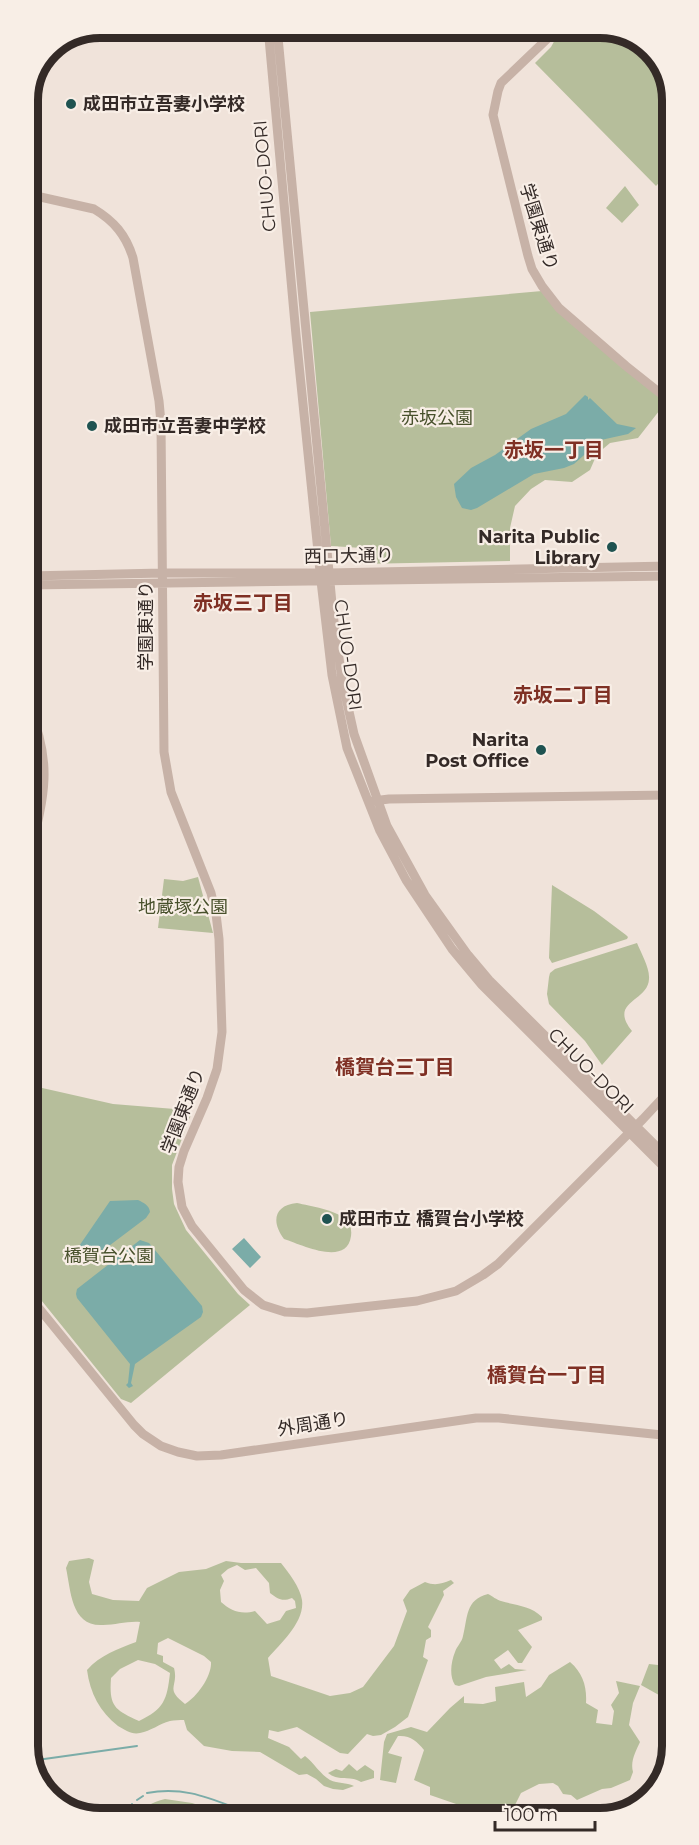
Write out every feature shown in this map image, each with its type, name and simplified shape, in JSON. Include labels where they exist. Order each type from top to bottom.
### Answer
[{"type":"street","name":"CHUO-DORI","points":[[269,37],[296,334],[325,577],[354,734],[387,826],[439,917],[468,955],[509,1001],[632,1129],[662,1164]]},
{"type":"street","name":"CHUO-DORI","points":[[278,37],[332,675],[348,748],[380,831],[406,880],[452,949],[482,985],[632,1129],[662,1154]]},
{"type":"street","name":"学園東通り","points":[[547,38],[501,83],[492,115],[528,256],[542,286],[559,308],[662,395]]},
{"type":"street","name":"学園東通り","points":[[38,196],[94,209],[112,221],[122,232],[133,258],[159,401],[164,752],[171,792],[211,893],[219,939],[222,1032],[217,1069],[179,1167],[178,1182],[182,1207],[192,1226],[244,1290],[263,1305],[285,1312],[307,1313],[417,1301],[456,1291],[498,1264],[662,1098]]},
{"type":"street","name":"西口大通り","points":[[38,585],[163,585],[523,568],[662,566]]},
{"type":"street","name":"西口大通り","points":[[38,576],[163,573],[325,577],[662,576]]},
{"type":"street","points":[[38,732],[45,772],[42,806],[38,823]]},
{"type":"street","points":[[367,801],[662,795]]},
{"type":"street","name":"外周通り","points":[[37,1306],[134,1425],[161,1446],[187,1454],[221,1455],[476,1418],[499,1418],[662,1435]]},
{"type":"green space","points":[[556,38],[611,39],[623,42],[637,50],[651,65],[659,84],[662,100],[662,180],[656,186],[535,63],[551,47]]},
{"type":"green space","points":[[625,186],[639,205],[622,223],[606,208]]},
{"type":"green space","name":"赤坂公園","points":[[542,291],[662,398],[662,407],[638,438],[610,443],[597,454],[590,470],[572,482],[545,480],[531,489],[515,506],[510,528],[510,561],[360,564],[362,548],[331,546],[310,312]]},
{"type":"green space","name":"地蔵塚公園","points":[[198,877],[213,933],[158,928],[164,879],[183,881]]},
{"type":"green space","points":[[552,885],[594,911],[626,935],[627,939],[552,963],[549,958]]},
{"type":"green space","points":[[637,943],[648,970],[647,987],[631,1002],[624,1013],[632,1031],[602,1065],[585,1041],[549,1004],[547,994],[550,973],[555,969]]},
{"type":"green space","name":"橋賀台公園","points":[[37,1087],[113,1104],[191,1112],[172,1165],[174,1204],[186,1230],[238,1294],[250,1305],[131,1403],[121,1399],[37,1295]]},
{"type":"green space","points":[[297,1203],[329,1211],[345,1219],[351,1231],[348,1245],[333,1252],[312,1249],[284,1239],[277,1226],[277,1215],[283,1207]]},
{"type":"green space","points":[[89,1558],[94,1560],[89,1582],[92,1594],[113,1600],[139,1601],[147,1588],[179,1572],[206,1569],[226,1561],[281,1563],[299,1590],[302,1608],[291,1632],[268,1658],[271,1676],[330,1696],[350,1693],[363,1687],[394,1646],[407,1611],[403,1600],[410,1590],[425,1582],[438,1584],[451,1580],[454,1583],[443,1591],[444,1595],[428,1627],[431,1630],[431,1637],[426,1640],[423,1657],[428,1660],[408,1717],[381,1735],[367,1734],[348,1754],[340,1753],[297,1727],[278,1732],[269,1730],[268,1738],[289,1747],[301,1759],[305,1756],[330,1780],[354,1786],[343,1790],[324,1786],[307,1774],[299,1775],[260,1752],[232,1751],[204,1746],[187,1730],[184,1720],[170,1721],[148,1731],[137,1733],[129,1732],[118,1726],[106,1715],[97,1701],[87,1670],[103,1656],[136,1642],[140,1622],[103,1625],[92,1624],[84,1620],[74,1606],[71,1597],[66,1568],[69,1561]],"holes":[[[237,1565],[245,1570],[256,1568],[269,1583],[270,1593],[280,1599],[292,1598],[296,1608],[286,1611],[280,1620],[267,1624],[255,1611],[241,1612],[225,1605],[221,1602],[220,1590],[224,1581],[221,1575]],[[168,1638],[204,1656],[211,1662],[211,1668],[203,1686],[185,1704],[174,1691],[174,1668],[163,1662],[163,1656],[157,1654],[158,1643]],[[138,1660],[155,1664],[170,1673],[163,1703],[139,1721],[124,1714],[112,1701],[111,1678],[120,1669]]]},
{"type":"green space","points":[[488,1594],[499,1600],[528,1608],[542,1617],[542,1620],[518,1630],[532,1647],[522,1663],[518,1663],[508,1650],[494,1660],[501,1669],[509,1664],[515,1669],[527,1670],[455,1685],[451,1673],[452,1664],[469,1610],[475,1600]]},
{"type":"green space","points":[[570,1662],[583,1681],[586,1703],[598,1710],[596,1723],[612,1725],[614,1711],[611,1705],[619,1693],[616,1681],[640,1686],[633,1703],[629,1725],[640,1742],[633,1760],[630,1780],[577,1800],[571,1795],[563,1794],[553,1783],[539,1784],[521,1793],[514,1808],[459,1805],[430,1795],[430,1787],[414,1780],[424,1750],[413,1739],[398,1736],[388,1753],[402,1757],[396,1783],[380,1780],[387,1734],[411,1727],[427,1732],[464,1696],[464,1703],[483,1704],[496,1701],[495,1687],[524,1682],[526,1697],[541,1687],[549,1675]]},
{"type":"green space","points":[[649,1664],[662,1667],[662,1697],[641,1685]]},
{"type":"green space","points":[[349,1764],[357,1771],[365,1765],[374,1771],[374,1778],[361,1782],[332,1776],[328,1773],[336,1769],[342,1771]]},
{"type":"green space","points":[[165,1799],[205,1807],[147,1807]]},
{"type":"water","points":[[585,395],[617,424],[636,428],[628,434],[601,440],[574,464],[534,474],[477,508],[471,510],[462,508],[456,497],[454,484],[471,468],[495,455],[531,429],[566,414]]},
{"type":"water","points":[[138,1200],[146,1204],[150,1212],[146,1218],[89,1261],[75,1252],[110,1201]]},
{"type":"water","points":[[244,1238],[261,1257],[250,1268],[232,1249]]},
{"type":"water","points":[[140,1240],[149,1243],[202,1306],[203,1312],[201,1317],[135,1364],[131,1383],[133,1386],[129,1388],[126,1385],[130,1364],[76,1294],[77,1289]]},
{"type":"waterway","points":[[40,1760],[137,1746]]},
{"type":"waterway","points":[[147,1793],[161,1791],[188,1793],[233,1807]]},
{"type":"waterway","points":[[137,1800],[143,1796]]},
{"type":"place","name":"成田市立吾妻小学校","points":[[71,104]]},
{"type":"place","name":"成田市立吾妻中学校","points":[[92,426]]},
{"type":"place","name":"Narita Public Library","points":[[612,547]]},
{"type":"place","name":"Narita Post Office","points":[[541,750]]},
{"type":"place","name":"成田市立 橋賀台小学校","points":[[327,1219]]},
{"type":"district","name":"赤坂一丁目","points":[[554,450]]},
{"type":"district","name":"赤坂三丁目","points":[[243,603]]},
{"type":"district","name":"赤坂二丁目","points":[[563,695]]},
{"type":"district","name":"橋賀台三丁目","points":[[395,1067]]},
{"type":"district","name":"橋賀台一丁目","points":[[547,1375]]}]
